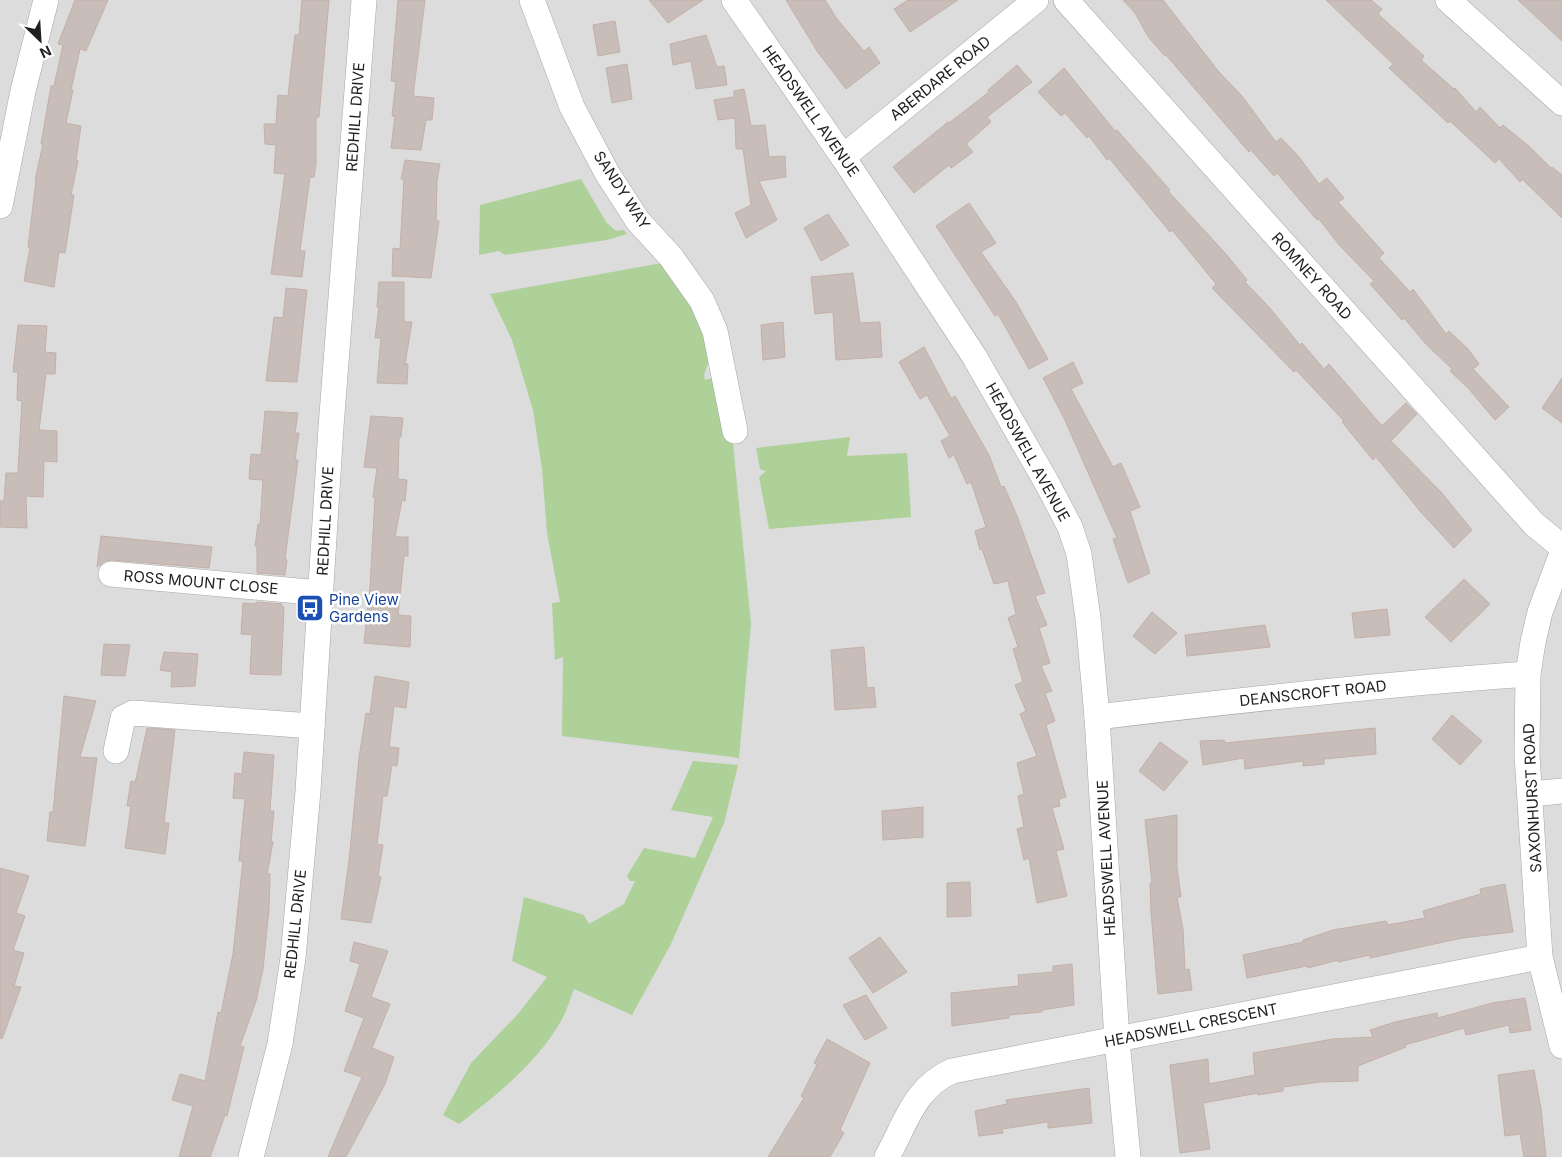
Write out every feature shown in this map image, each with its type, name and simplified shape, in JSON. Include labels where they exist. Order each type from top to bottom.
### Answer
[{"type":"street","points":[[0,206],[23,91],[46,0]]},
{"type":"street","name":"REDHILL DRIVE","points":[[251,1157],[280,1044],[292,958],[312,726],[331,427],[364,0]]},
{"type":"street","name":"SANDY WAY","points":[[532,0],[572,107],[607,173],[638,221],[671,257],[702,301],[715,331],[735,431]]},
{"type":"street","name":"HEADSWELL AVENUE","points":[[734,0],[843,157],[974,356],[1070,527],[1079,554],[1084,584],[1097,718],[1116,1040],[1128,1157]]},
{"type":"street","name":"ABERDARE ROAD","points":[[843,157],[1036,0]]},
{"type":"street","name":"ROMNEY ROAD","points":[[1066,0],[1534,524],[1562,547]]},
{"type":"street","points":[[1448,0],[1562,103]]},
{"type":"street","name":"SAXONHURST ROAD","points":[[1562,553],[1540,612],[1532,642],[1528,674],[1527,756],[1531,794],[1540,957],[1562,1046]]},
{"type":"street","name":"ROSS MOUNT CLOSE","points":[[112,574],[321,594]]},
{"type":"street","name":"DEANSCROFT ROAD","points":[[1097,718],[1422,681],[1528,674]]},
{"type":"street","points":[[116,751],[123,718],[133,713],[312,726]]},
{"type":"street","points":[[1531,794],[1562,791]]},
{"type":"street","name":"HEADSWELL CRESCENT","points":[[887,1157],[917,1100],[927,1086],[939,1077],[952,1071],[987,1062],[1116,1040],[1540,957]]},
{"type":"shaded area","points":[[0,0],[1562,0],[1562,1157],[0,1157]]},
{"type":"green space","points":[[581,179],[606,222],[616,231],[624,230],[627,234],[607,240],[505,255],[499,251],[479,255],[480,205]]},
{"type":"green space","points":[[662,263],[698,315],[710,357],[704,375],[705,380],[726,374],[751,624],[739,758],[562,736],[563,657],[555,660],[552,603],[560,602],[547,533],[542,469],[533,410],[512,340],[490,294]]},
{"type":"green space","points":[[850,437],[847,456],[907,453],[911,517],[769,529],[759,477],[766,471],[760,469],[756,448]]},
{"type":"green space","points":[[693,761],[738,765],[724,823],[671,944],[632,1015],[574,989],[567,1009],[551,1036],[540,1051],[515,1077],[488,1102],[459,1124],[443,1115],[471,1063],[518,1014],[547,977],[512,961],[524,897],[584,915],[589,924],[624,904],[635,881],[630,881],[627,876],[644,848],[695,858],[713,817],[671,810]]},
{"type":"building","points":[[75,0],[108,0],[86,51],[80,49],[71,90],[73,90],[66,123],[81,126],[76,160],[78,161],[71,195],[74,195],[65,253],[59,252],[54,287],[24,281],[30,248],[28,247],[35,180],[43,144],[41,144],[51,86],[54,86],[63,45],[58,44]]},
{"type":"building","points":[[302,0],[329,0],[319,117],[316,117],[316,164],[314,177],[310,177],[300,251],[305,251],[302,277],[271,274],[285,174],[274,173],[276,145],[265,144],[264,124],[276,124],[278,95],[288,96],[295,35],[299,35]]},
{"type":"building","points":[[398,0],[425,0],[413,96],[434,98],[432,120],[426,120],[421,150],[391,148],[395,116],[392,116],[396,82],[391,81]]},
{"type":"building","points":[[649,0],[703,0],[668,23]]},
{"type":"building","points":[[786,0],[825,0],[837,19],[864,51],[869,47],[880,63],[846,89],[817,51]]},
{"type":"building","points":[[908,0],[958,0],[910,32],[894,9]]},
{"type":"building","points":[[1123,0],[1163,0],[1219,72],[1242,96],[1276,142],[1281,138],[1299,157],[1319,184],[1327,178],[1344,198],[1338,202],[1384,253],[1379,258],[1410,292],[1413,289],[1446,334],[1449,331],[1468,349],[1479,364],[1473,369],[1509,407],[1495,420],[1468,388],[1450,371],[1452,369],[1425,343],[1404,318],[1402,320],[1370,284],[1374,281],[1340,246],[1318,218],[1317,220],[1277,173],[1274,176],[1251,150],[1249,152],[1166,55],[1149,38],[1135,13]]},
{"type":"building","points":[[1326,0],[1371,0],[1382,9],[1378,14],[1424,56],[1421,60],[1455,88],[1476,112],[1480,107],[1500,128],[1503,125],[1531,148],[1551,168],[1562,175],[1562,218],[1522,179],[1520,182],[1499,159],[1495,163],[1450,121],[1448,123],[1389,68],[1393,64]]},
{"type":"building","points":[[1518,0],[1562,0],[1562,41]]},
{"type":"building","points":[[615,21],[620,52],[598,56],[593,25]]},
{"type":"building","points":[[706,35],[717,67],[724,66],[727,85],[696,89],[691,61],[673,65],[670,44]]},
{"type":"building","points":[[627,64],[632,99],[612,103],[606,68]]},
{"type":"building","points":[[1017,65],[1032,82],[987,117],[991,122],[966,144],[973,152],[951,168],[949,165],[914,193],[893,167],[948,122],[989,92],[988,90]]},
{"type":"building","points":[[1064,68],[1115,131],[1117,130],[1170,190],[1168,191],[1226,254],[1247,280],[1245,282],[1269,307],[1300,345],[1302,343],[1324,369],[1329,364],[1382,426],[1406,403],[1417,414],[1391,441],[1441,492],[1472,530],[1454,548],[1420,511],[1376,457],[1373,460],[1342,422],[1344,421],[1296,370],[1294,372],[1212,288],[1216,284],[1109,158],[1107,160],[1089,136],[1087,138],[1065,113],[1061,116],[1038,92]]},
{"type":"building","points":[[744,89],[751,126],[765,125],[769,157],[785,156],[786,177],[759,181],[777,220],[746,238],[735,213],[751,205],[743,149],[736,149],[735,118],[718,120],[714,100],[734,97],[734,91]]},
{"type":"building","points":[[405,160],[440,164],[437,180],[436,221],[439,221],[431,278],[392,276],[393,248],[400,249],[404,179],[401,179]]},
{"type":"building","points":[[969,203],[996,243],[981,252],[1016,302],[1048,359],[1029,369],[998,314],[995,316],[936,226]]},
{"type":"building","points":[[828,214],[849,245],[821,261],[804,228]]},
{"type":"building","points":[[853,273],[860,323],[880,322],[882,357],[836,360],[833,312],[815,314],[811,277]]},
{"type":"building","points":[[379,282],[404,282],[404,322],[412,322],[405,364],[408,364],[407,384],[377,383],[381,338],[375,338],[379,307],[377,307]]},
{"type":"building","points":[[286,288],[307,290],[297,382],[266,381],[274,317],[283,318]]},
{"type":"building","points":[[783,322],[785,357],[763,360],[761,325]]},
{"type":"building","points":[[18,325],[47,326],[45,352],[56,353],[55,374],[46,374],[39,430],[57,431],[57,462],[44,461],[43,497],[26,496],[27,528],[0,527],[0,501],[4,501],[6,473],[18,473],[22,401],[17,400],[18,372],[13,372]]},
{"type":"building","points":[[924,347],[951,398],[955,396],[989,455],[1001,487],[1004,486],[1017,516],[1045,593],[1035,596],[1047,625],[1039,628],[1050,663],[1041,666],[1052,691],[1045,693],[1055,721],[1046,725],[1066,797],[1059,799],[1060,806],[1052,808],[1064,849],[1056,851],[1067,896],[1037,903],[1029,858],[1024,860],[1017,829],[1024,827],[1018,796],[1024,794],[1017,763],[1037,756],[1020,714],[1026,711],[1015,685],[1023,682],[1013,649],[1018,647],[1008,618],[1016,614],[1008,581],[994,584],[982,549],[980,550],[975,531],[986,527],[971,482],[967,484],[954,455],[949,458],[941,441],[950,436],[927,395],[920,399],[899,362]]},
{"type":"building","points":[[1073,362],[1083,383],[1071,389],[1113,467],[1121,463],[1140,507],[1130,511],[1150,573],[1128,583],[1113,539],[1117,538],[1064,418],[1043,378]]},
{"type":"building","points":[[1562,378],[1562,423],[1542,408]]},
{"type":"building","points":[[265,411],[298,413],[295,433],[299,433],[295,460],[298,460],[285,559],[287,560],[285,575],[257,573],[257,546],[255,546],[258,524],[260,525],[263,480],[249,479],[251,454],[261,455]]},
{"type":"building","points":[[371,416],[403,418],[401,437],[399,437],[398,479],[407,480],[405,501],[402,500],[395,537],[408,537],[408,556],[404,556],[398,615],[411,616],[410,647],[364,643],[370,587],[375,497],[373,497],[377,468],[364,467]]},
{"type":"building","points":[[101,536],[212,547],[209,568],[112,560],[105,561],[97,567]]},
{"type":"building","points":[[1464,579],[1490,604],[1451,642],[1425,617]]},
{"type":"building","points":[[256,602],[282,604],[281,606],[284,607],[281,675],[250,674],[252,635],[241,634],[243,603],[256,604]]},
{"type":"building","points":[[1387,609],[1390,635],[1355,638],[1352,613]]},
{"type":"building","points":[[1152,612],[1177,633],[1155,654],[1133,636]]},
{"type":"building","points":[[1265,625],[1270,647],[1187,656],[1185,635]]},
{"type":"building","points":[[104,644],[130,645],[125,676],[101,675]]},
{"type":"building","points":[[864,647],[867,688],[874,687],[876,707],[835,710],[831,650]]},
{"type":"building","points":[[164,652],[198,654],[195,686],[171,687],[172,672],[160,670]]},
{"type":"building","points":[[375,676],[409,682],[406,708],[394,706],[389,747],[399,748],[397,766],[392,765],[387,796],[383,796],[377,844],[383,845],[378,876],[381,877],[371,923],[341,919],[349,861],[359,758],[366,713],[370,714]]},
{"type":"building","points":[[64,696],[96,701],[80,757],[97,758],[85,846],[47,841],[50,812],[53,812]]},
{"type":"building","points":[[1452,715],[1482,741],[1460,765],[1432,739]]},
{"type":"building","points":[[147,728],[175,730],[164,823],[169,823],[165,854],[125,848],[131,806],[127,806],[131,781],[135,782],[136,779]]},
{"type":"building","points":[[1375,728],[1376,754],[1324,759],[1324,764],[1303,766],[1303,761],[1245,769],[1244,758],[1203,765],[1200,741],[1224,740],[1225,743]]},
{"type":"building","points":[[1160,742],[1188,762],[1164,791],[1139,771]]},
{"type":"building","points":[[244,752],[274,755],[270,811],[274,811],[271,842],[273,842],[267,874],[270,874],[269,909],[263,969],[256,1001],[240,1046],[244,1047],[227,1116],[225,1115],[210,1157],[179,1157],[193,1106],[172,1100],[180,1074],[205,1081],[218,1012],[221,1013],[233,954],[243,861],[239,861],[245,799],[233,798],[235,773],[242,774]]},
{"type":"building","points":[[923,807],[923,837],[883,840],[882,811]]},
{"type":"building","points":[[1177,815],[1177,868],[1181,897],[1177,897],[1183,929],[1185,970],[1189,969],[1192,990],[1158,994],[1151,912],[1150,883],[1152,882],[1145,820]]},
{"type":"building","points":[[0,868],[29,876],[16,913],[25,916],[13,950],[24,953],[14,986],[21,987],[2,1039],[0,1038]]},
{"type":"building","points":[[970,882],[971,916],[947,917],[947,883]]},
{"type":"building","points":[[1505,884],[1513,932],[1462,938],[1370,958],[1370,955],[1338,962],[1338,960],[1308,968],[1307,966],[1247,978],[1243,955],[1303,942],[1303,940],[1333,930],[1386,921],[1388,925],[1425,918],[1423,911],[1481,894],[1480,889]]},
{"type":"building","points":[[880,937],[907,972],[873,993],[849,958]]},
{"type":"building","points":[[354,942],[388,951],[371,997],[390,1004],[372,1048],[394,1057],[385,1084],[346,1157],[328,1157],[362,1077],[344,1071],[364,1018],[345,1011],[360,964],[350,961]]},
{"type":"building","points":[[1072,964],[1074,1005],[1042,1010],[1042,1012],[1009,1015],[1009,1018],[952,1026],[951,993],[1019,986],[1018,975],[1053,972],[1053,966]]},
{"type":"building","points":[[866,995],[887,1028],[865,1040],[843,1005]]},
{"type":"building","points":[[1525,998],[1531,1030],[1510,1033],[1509,1025],[1466,1035],[1464,1028],[1405,1045],[1406,1047],[1358,1066],[1358,1081],[1320,1082],[1283,1087],[1283,1091],[1258,1095],[1258,1093],[1203,1103],[1210,1149],[1180,1153],[1170,1065],[1208,1059],[1209,1084],[1255,1075],[1253,1053],[1333,1039],[1373,1037],[1370,1030],[1395,1022],[1437,1013],[1438,1018],[1492,1003]]},
{"type":"building","points":[[827,1039],[870,1063],[840,1130],[844,1133],[830,1157],[768,1157],[804,1098],[801,1096],[817,1065],[814,1063]]},
{"type":"building","points":[[1534,1070],[1541,1109],[1546,1157],[1524,1157],[1520,1134],[1505,1136],[1498,1075]]},
{"type":"building","points":[[1089,1088],[1092,1123],[1048,1128],[1048,1122],[1002,1129],[1003,1133],[979,1136],[975,1111],[1007,1104],[1006,1100]]},
{"type":"place","name":"Pine View Gardens","points":[[310,608]]}]
